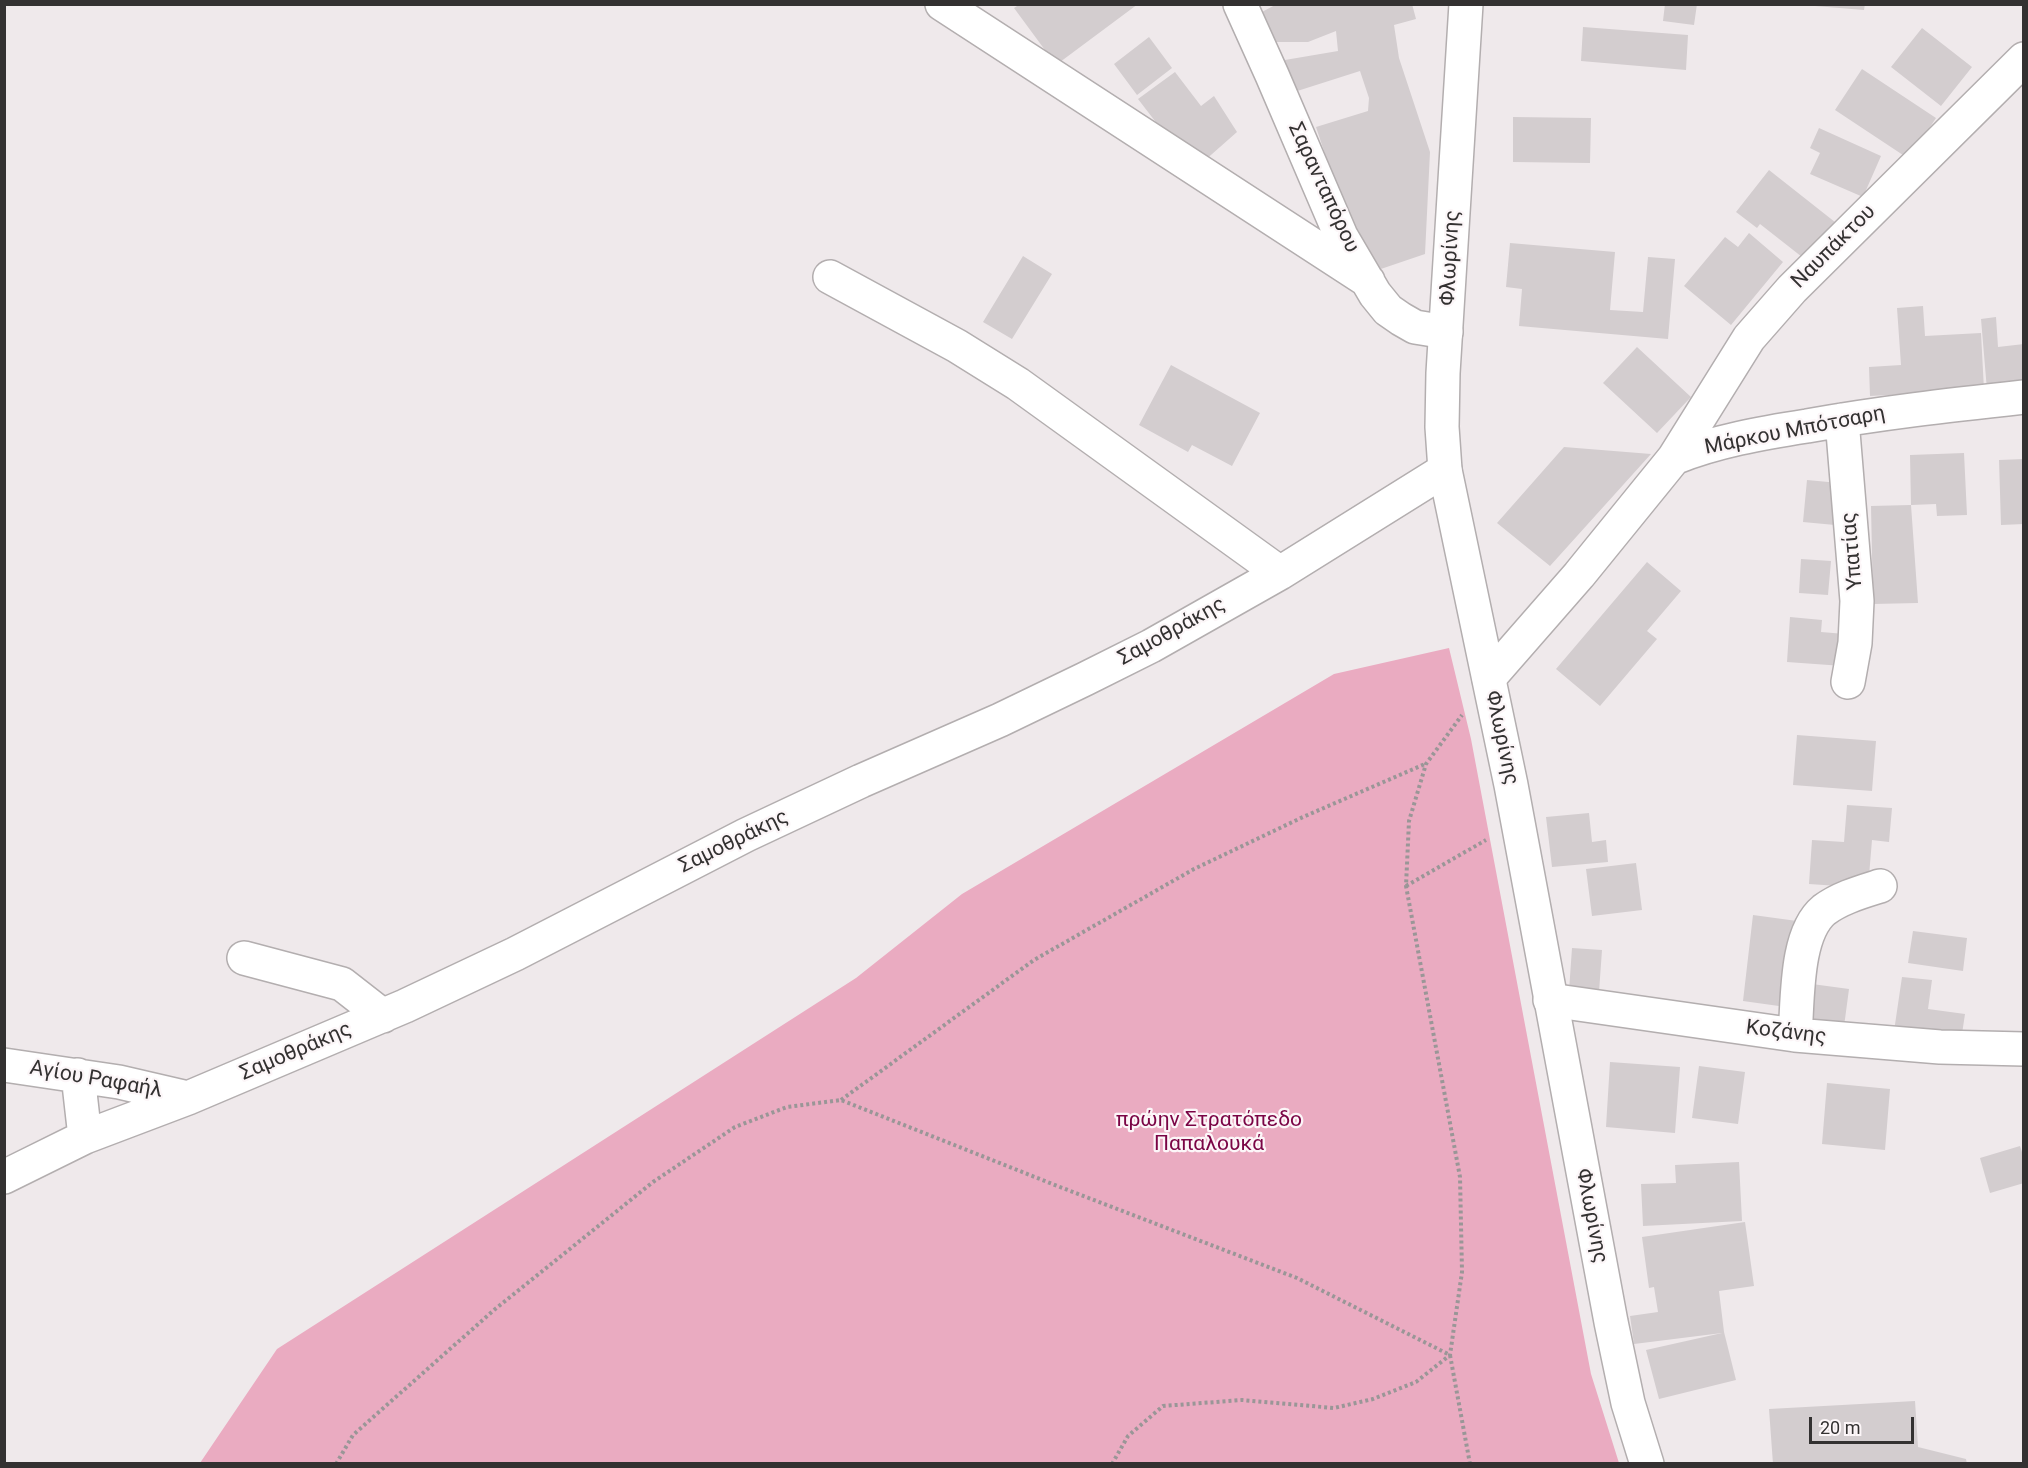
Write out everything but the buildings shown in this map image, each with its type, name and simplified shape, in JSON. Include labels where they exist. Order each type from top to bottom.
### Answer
[{"type":"street","points":[[942,4],[1368,281]]},
{"type":"street","name":"Σαρανταπόρου","points":[[1240,4],[1341,236],[1375,294],[1388,310],[1415,327],[1446,332]]},
{"type":"street","name":"Φλωρίνης","points":[[1466,4],[1442,401],[1445,470],[1518,822],[1611,1322],[1629,1403],[1647,1464]]},
{"type":"street","name":"Ναυπάκτου","points":[[1674,458],[1735,359],[1767,317],[1792,289],[2024,59]]},
{"type":"street","points":[[830,277],[957,346],[1018,384],[1280,573]]},
{"type":"street","name":"Μάρκου Μπότσαρη","points":[[1674,458],[1727,441],[1842,420],[2024,397]]},
{"type":"street","name":"Υπατίας","points":[[1842,420],[1857,601],[1855,643],[1848,682]]},
{"type":"street","points":[[1489,678],[1579,575],[1674,458]]},
{"type":"street","name":"Σαμοθράκης","points":[[4,1176],[85,1137],[188,1098],[383,1016],[515,954],[746,835],[1086,679],[1151,646],[1280,573],[1445,470]]},
{"type":"street","points":[[1795,1035],[1801,963],[1811,926],[1816,918],[1833,904],[1880,886]]},
{"type":"street","points":[[244,958],[342,984],[383,1016]]},
{"type":"street","name":"Κοζάνης","points":[[1550,1000],[1795,1035],[1940,1047],[2024,1049]]},
{"type":"street","name":"Αγίου Ραφαήλ","points":[[4,1065],[78,1075],[188,1098]]},
{"type":"street","points":[[78,1075],[85,1137]]},
{"type":"path","points":[[1470,1464],[1450,1355],[1462,1272],[1460,1177],[1406,886],[1409,821],[1426,764],[1489,678]]},
{"type":"path","points":[[336,1464],[353,1435],[476,1326],[653,1182],[735,1127],[787,1107],[841,1100],[1034,960],[1194,869],[1303,816],[1426,764]]},
{"type":"path","points":[[1406,886],[1518,822]]},
{"type":"path","points":[[841,1100],[1298,1278],[1450,1355]]},
{"type":"path","points":[[1112,1464],[1128,1436],[1162,1406],[1242,1400],[1334,1408],[1373,1399],[1416,1382],[1450,1355]]},
{"type":"green space","name":"πρώην Στρατόπεδο Παπαλουκά","points":[[1449,648],[1471,739],[1591,1374],[1619,1463],[200,1463],[277,1349],[856,978],[962,894],[1334,674]]}]
